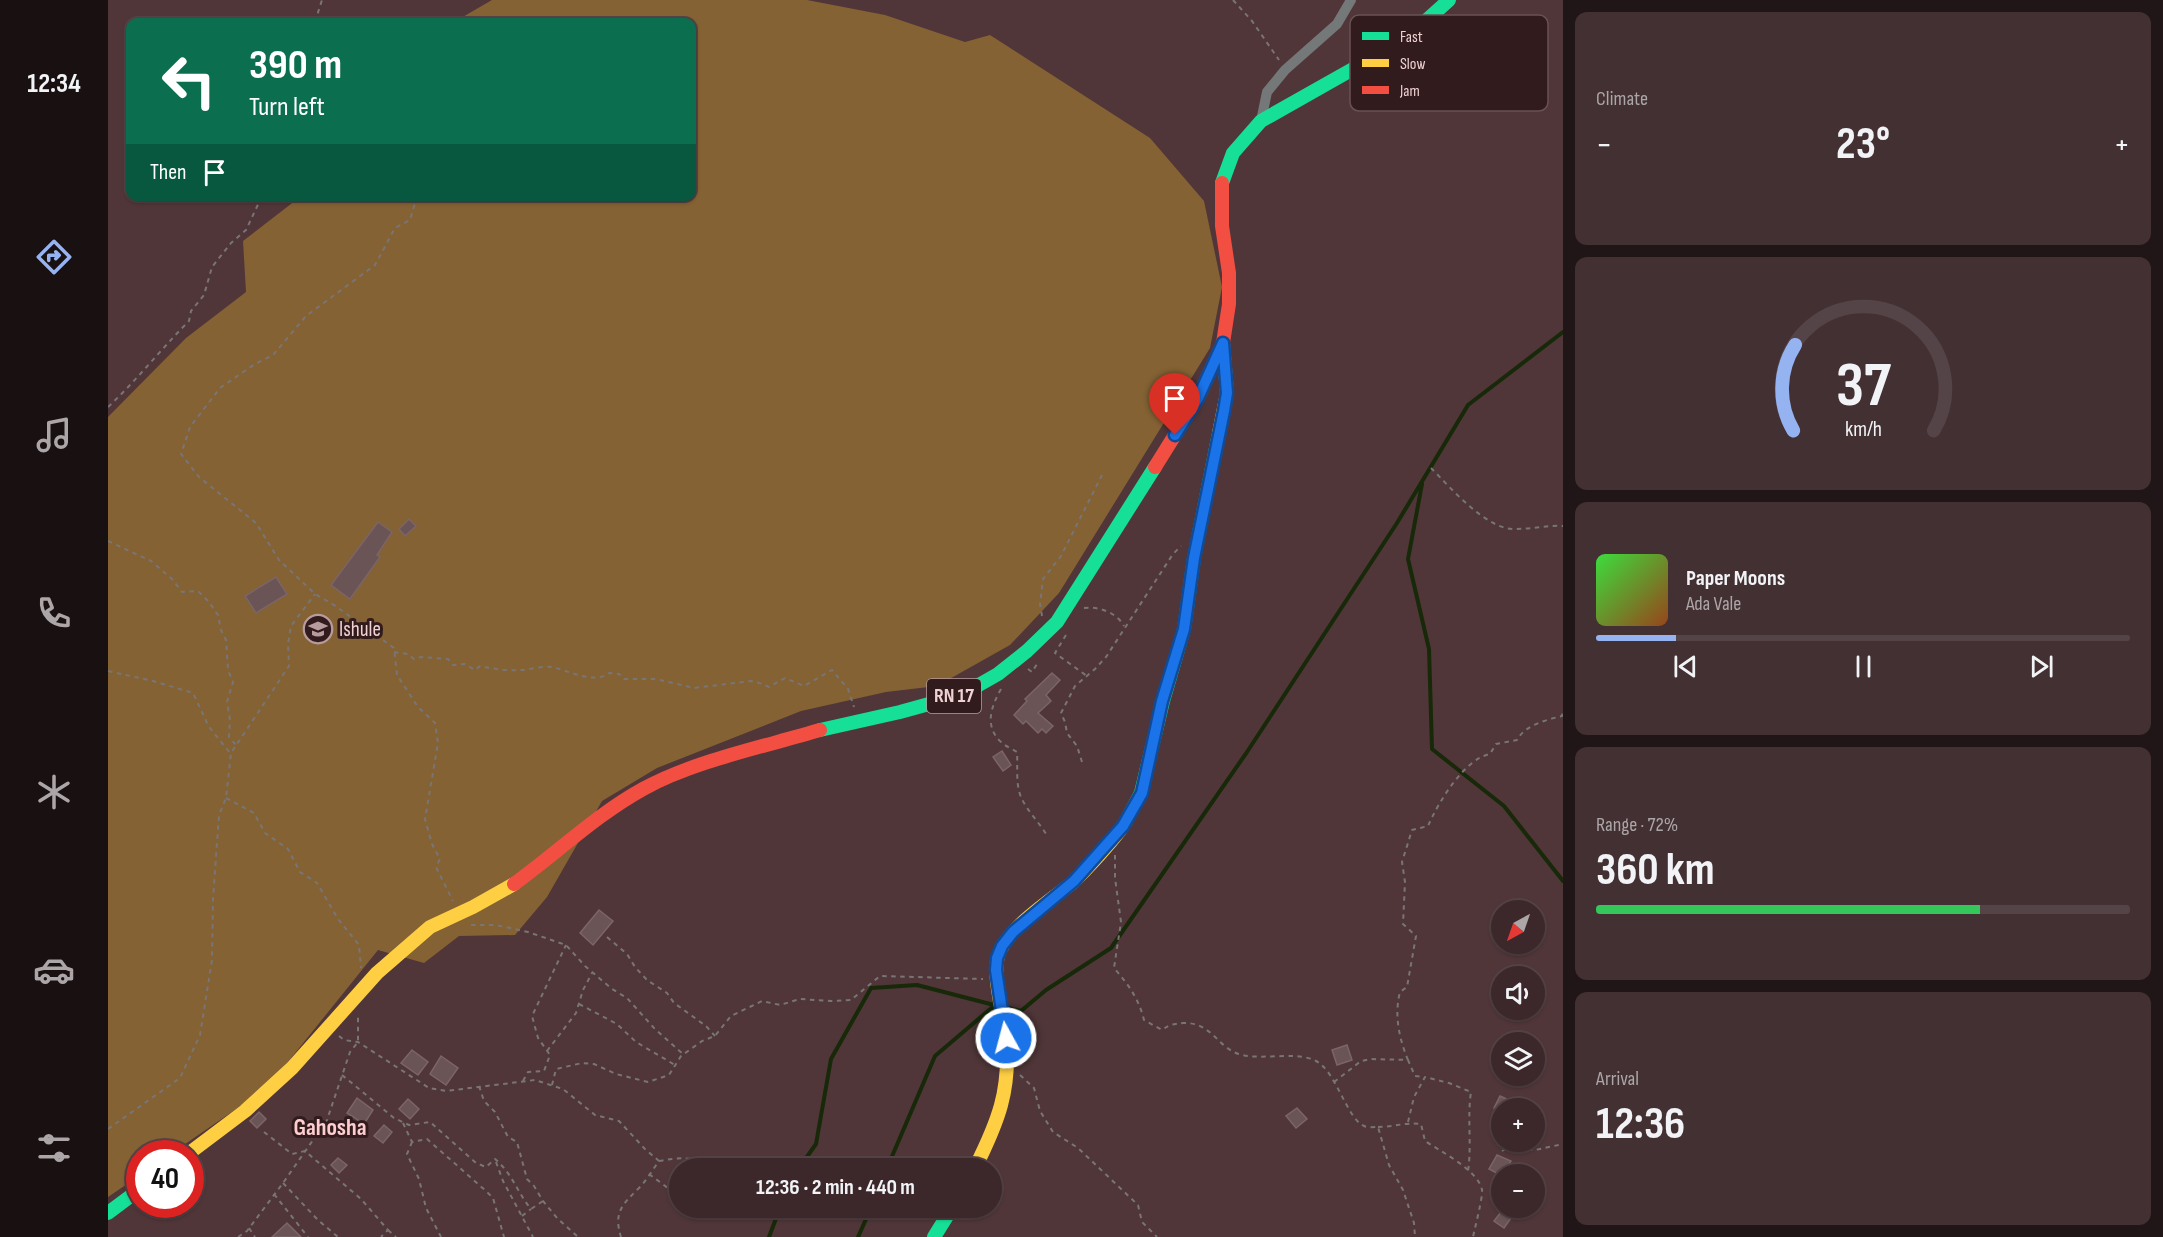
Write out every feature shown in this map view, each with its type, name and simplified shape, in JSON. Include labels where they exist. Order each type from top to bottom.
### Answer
[{"type":"main road","name":"RN 17","points":[[1433,15],[1449,0]]},
{"type":"main road","name":"RN 17","points":[[204,1142],[245,1111],[292,1068],[377,973],[430,927],[515,883],[596,820],[643,789],[691,768],[826,728],[947,699],[998,674],[1027,651],[1057,622],[1198,398],[1223,343],[1229,304],[1229,273],[1222,226],[1221,186],[1233,153],[1248,133],[1261,121],[1350,71]]},
{"type":"main road","points":[[980,1158],[995,1128],[1004,1098],[1006,1059],[1002,1003],[997,979],[997,958],[1002,946],[1013,932],[1074,881],[1123,826],[1142,793],[1162,701],[1184,629],[1194,558],[1227,393],[1223,343]]},
{"type":"main road","points":[[108,1213],[126,1200]]},
{"type":"main road","points":[[934,1237],[946,1218]]},
{"type":"street","points":[[1261,121],[1268,93],[1285,70],[1337,24],[1351,0]]},
{"type":"path","points":[[316,18],[322,0]]},
{"type":"path","points":[[1233,0],[1272,48],[1285,70]]},
{"type":"path","points":[[108,407],[128,385],[142,374],[189,321],[191,311],[204,295],[212,267],[231,243],[246,230],[260,201]]},
{"type":"path","points":[[416,201],[410,220],[394,228],[375,264],[306,316],[273,355],[255,364],[220,388],[190,427],[181,454],[199,477],[256,523],[279,560],[315,594],[394,648],[397,675],[418,707],[435,723],[438,743],[425,819],[432,844],[440,859],[436,867],[467,925],[496,925],[528,932],[566,945],[592,972],[627,998],[654,1028],[683,1054]]},
{"type":"path","points":[[1431,468],[1472,508],[1496,524],[1515,530],[1563,526]]},
{"type":"path","points":[[1046,633],[1040,604],[1043,579],[1061,556],[1102,475]]},
{"type":"path","points":[[1082,762],[1077,746],[1067,734],[1061,712],[1075,686],[1106,657],[1173,554],[1200,528]]},
{"type":"path","points":[[108,541],[151,561],[172,579],[182,592],[198,591],[218,615],[226,640],[228,670],[233,682],[227,702],[230,720],[229,737],[236,745]]},
{"type":"path","points":[[108,1129],[180,1078],[200,1035],[212,960],[213,898],[219,815],[226,798],[231,753],[289,666],[288,644],[291,626],[315,594]]},
{"type":"path","points":[[1079,613],[1083,608],[1094,606],[1120,618],[1125,628]]},
{"type":"path","points":[[1067,632],[1055,653],[1087,676]]},
{"type":"path","points":[[394,652],[408,654],[414,659],[421,657],[448,659],[453,665],[465,664],[474,670],[480,666],[498,670],[548,666],[584,676],[619,674],[624,679],[656,679],[694,688],[752,681],[769,687],[785,678],[804,686],[832,670],[848,689],[859,721]]},
{"type":"path","points":[[108,671],[193,693],[209,727],[231,753]]},
{"type":"path","points":[[1004,683],[991,707],[991,726],[1001,743],[1017,752],[1021,798],[1046,834]]},
{"type":"path","points":[[1468,1171],[1471,1152],[1469,1104],[1471,1092],[1449,1083],[1415,1076],[1403,1048],[1396,1018],[1400,992],[1407,987],[1412,969],[1416,936],[1403,924],[1405,882],[1402,862],[1412,830],[1428,826],[1436,806],[1462,773],[1481,756],[1490,754],[1496,744],[1517,740],[1521,733],[1542,722],[1562,716],[1563,710]]},
{"type":"path","points":[[226,798],[254,813],[265,833],[288,849],[300,872],[317,883],[338,919],[359,945],[361,960],[358,1042],[350,1052],[327,1120],[249,1228],[238,1237]]},
{"type":"path","points":[[1112,838],[1121,922],[1114,968],[1133,992],[1144,1020],[1162,1030],[1170,1024],[1188,1023],[1202,1026],[1222,1044],[1241,1055],[1299,1057],[1315,1060],[1326,1069],[1356,1120],[1365,1127],[1393,1127],[1408,1122],[1421,1124],[1425,1141],[1454,1159],[1474,1176],[1482,1190],[1473,1237]]},
{"type":"path","points":[[607,937],[627,954],[634,967],[646,980],[667,993],[674,1003],[706,1026],[715,1036]]},
{"type":"path","points":[[523,1081],[528,1072],[544,1071],[550,1055],[538,1038],[532,1016],[566,945]]},
{"type":"path","points":[[547,1051],[576,1013],[592,972]]},
{"type":"path","points":[[552,1085],[556,1069],[582,1063],[594,1064],[616,1074],[648,1082],[669,1075],[683,1054],[702,1041],[715,1036],[731,1016],[762,1001],[780,1005],[800,999],[851,1000],[880,976],[997,979]]},
{"type":"path","points":[[579,1004],[617,1024],[636,1042],[675,1065]]},
{"type":"path","points":[[327,1028],[344,1040],[358,1042],[429,1088],[446,1091],[535,1080],[563,1089],[595,1115],[619,1120],[659,1161]]},
{"type":"path","points":[[1006,1059],[1034,1088],[1040,1111],[1053,1132],[1078,1148],[1138,1205],[1142,1222],[1156,1237]]},
{"type":"path","points":[[1334,1082],[1361,1061],[1408,1060]]},
{"type":"path","points":[[342,1075],[403,1123],[409,1125],[430,1122],[476,1163],[486,1167],[495,1159]]},
{"type":"path","points":[[1408,1122],[1414,1097],[1425,1077]]},
{"type":"path","points":[[479,1086],[484,1101],[495,1112],[508,1137],[517,1142],[527,1179],[543,1201],[578,1237]]},
{"type":"path","points":[[403,1123],[412,1142],[407,1154],[419,1179],[426,1208],[441,1237]]},
{"type":"path","points":[[1378,1127],[1389,1165],[1402,1190],[1414,1223],[1415,1237]]},
{"type":"path","points":[[264,1132],[292,1154],[305,1151]]},
{"type":"path","points":[[412,1142],[427,1139],[480,1184],[493,1198],[504,1237]]},
{"type":"path","points":[[1545,1148],[1563,1144]]},
{"type":"path","points":[[305,1151],[361,1199],[396,1237]]},
{"type":"path","points":[[495,1159],[506,1168],[520,1195],[531,1209]]},
{"type":"path","points":[[495,1159],[533,1237]]},
{"type":"path","points":[[621,1237],[618,1230],[619,1210],[659,1161],[669,1159]]},
{"type":"path","points":[[649,1174],[669,1190]]},
{"type":"path","points":[[283,1183],[318,1220],[338,1237]]},
{"type":"path","points":[[274,1194],[308,1237]]},
{"type":"path","points":[[522,1216],[543,1201]]},
{"type":"path","points":[[249,1228],[255,1237]]},
{"type":"path","points":[[381,1237],[388,1230]]},
{"type":"shaded area","points":[[492,0],[807,0],[885,15],[965,42],[990,35],[1150,138],[1204,201],[1222,287],[1210,348],[1059,593],[1010,645],[937,686],[886,692],[801,711],[657,768],[602,801],[547,897],[515,935],[459,936],[424,963],[378,950],[267,1088],[191,1140],[126,1140],[126,1185],[108,1197],[108,417],[186,338],[246,292],[243,241],[295,201],[696,201],[696,18],[461,18]]},
{"type":"building","points":[[409,519],[416,526],[405,536],[399,529]]},
{"type":"building","points":[[378,522],[392,532],[377,555],[380,557],[350,599],[331,585]]},
{"type":"building","points":[[276,577],[287,594],[256,613],[245,596]]},
{"type":"building","points":[[1052,673],[1060,680],[1046,695],[1051,701],[1038,713],[1053,726],[1046,733],[1042,729],[1038,733],[1026,721],[1023,724],[1014,715],[1027,701],[1025,699]]},
{"type":"building","points":[[1002,751],[1011,765],[1003,771],[993,757]]},
{"type":"building","points":[[599,910],[613,921],[593,945],[580,933]]},
{"type":"building","points":[[1347,1045],[1352,1060],[1337,1065],[1332,1050]]},
{"type":"building","points":[[412,1050],[428,1062],[418,1075],[401,1063]]},
{"type":"building","points":[[441,1056],[458,1068],[446,1085],[430,1074]]},
{"type":"building","points":[[357,1098],[373,1110],[364,1124],[347,1113]]},
{"type":"building","points":[[408,1099],[419,1109],[410,1119],[399,1109]]},
{"type":"building","points":[[1297,1108],[1307,1119],[1296,1128],[1286,1116]]},
{"type":"building","points":[[259,1112],[266,1119],[257,1128],[250,1121]]},
{"type":"building","points":[[384,1125],[392,1132],[383,1143],[374,1136]]},
{"type":"building","points":[[1497,1155],[1511,1161],[1509,1164],[1492,1164]]},
{"type":"building","points":[[338,1158],[347,1165],[339,1173],[331,1165]]},
{"type":"building","points":[[1496,1218],[1511,1218],[1504,1228],[1494,1221]]},
{"type":"building","points":[[287,1223],[301,1237],[272,1237]]},
{"type":"waterway","points":[[1005,1007],[1021,1011],[1046,990],[1111,948],[1247,752],[1397,523],[1468,405],[1563,332]]},
{"type":"waterway","points":[[1422,484],[1408,559],[1429,649],[1432,749],[1504,806],[1563,881]]},
{"type":"waterway","points":[[806,1158],[816,1144],[831,1059],[871,988],[917,985],[994,1005]]},
{"type":"waterway","points":[[891,1158],[935,1056],[995,1005],[997,1006]]},
{"type":"waterway","points":[[769,1237],[776,1218]]},
{"type":"waterway","points":[[858,1237],[867,1218]]},
{"type":"traffic: fast","points":[[1432,15],[1449,0]]},
{"type":"traffic: fast","points":[[1222,183],[1233,153],[1261,121],[1350,71]]},
{"type":"traffic: fast","points":[[1126,821],[1141,793],[1163,701],[1184,629],[1194,558],[1219,433]]},
{"type":"traffic: fast","points":[[820,730],[947,699],[998,674],[1027,651],[1057,622],[1155,467]]},
{"type":"traffic: fast","points":[[108,1213],[126,1200]]},
{"type":"traffic: fast","points":[[934,1237],[946,1218]]},
{"type":"traffic: slow","points":[[1219,433],[1227,393],[1223,343]]},
{"type":"traffic: slow","points":[[980,1158],[1001,1105],[1006,1073],[1006,1037],[996,974],[998,956],[1010,935],[1072,883],[1109,844],[1126,821]]},
{"type":"traffic: slow","points":[[204,1142],[245,1111],[292,1068],[377,973],[430,927],[514,884]]},
{"type":"traffic: jam","points":[[1155,467],[1198,398],[1223,343],[1229,304],[1229,273],[1222,226],[1222,183]]},
{"type":"traffic: jam","points":[[514,884],[593,822],[643,789],[684,770],[820,730]]},
{"type":"place","name":"Ishule","points":[[318,629]]},
{"type":"district","name":"Gahosha","points":[[330,1127]]},
{"type":"route","points":[[1006,1038],[996,970],[997,958],[1002,946],[1013,932],[1074,881],[1123,826],[1142,793],[1162,701],[1184,629],[1194,558],[1224,411],[1227,393],[1223,343],[1198,398],[1175,435]]}]
